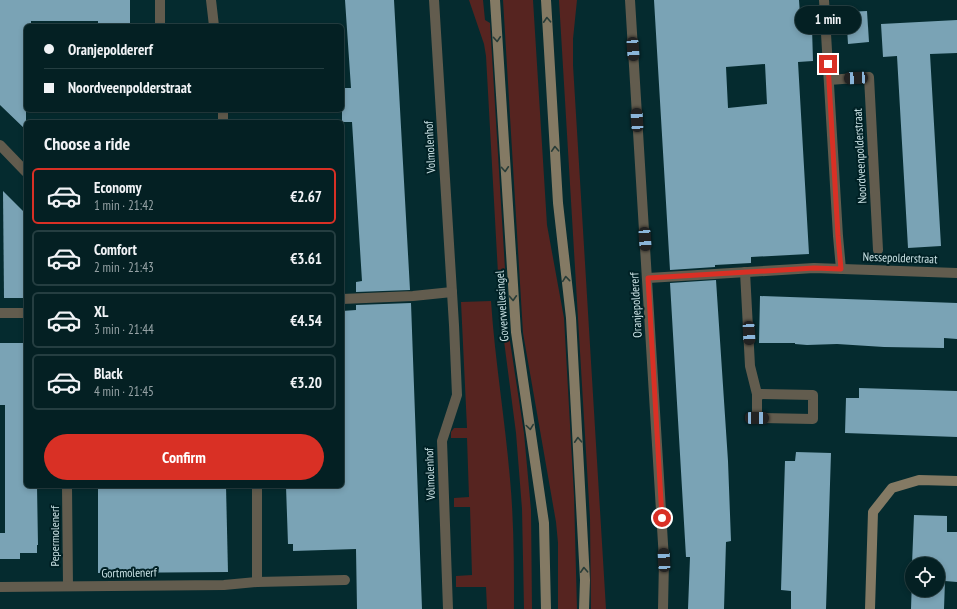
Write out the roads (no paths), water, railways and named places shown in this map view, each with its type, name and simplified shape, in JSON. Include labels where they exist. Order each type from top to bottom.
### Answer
[{"type":"main road","name":"Goverwellesingel","points":[[495,0],[516,332],[544,523],[546,609]]},
{"type":"main road","points":[[546,0],[558,203],[571,318],[585,580],[584,609]]},
{"type":"main road","points":[[870,609],[873,512],[892,488],[919,480],[957,481]]},
{"type":"street","points":[[160,0],[160,24]]},
{"type":"street","points":[[211,0],[214,24]]},
{"type":"street","name":"Volmolenhof","points":[[434,0],[457,395],[442,441],[448,609]]},
{"type":"street","name":"Oranjepoldererf","points":[[630,0],[664,560],[664,609]]},
{"type":"street","points":[[824,0],[841,269]]},
{"type":"street","name":"Noordveenpolderstraat","points":[[829,80],[869,77],[878,250]]},
{"type":"street","points":[[0,145],[24,170]]},
{"type":"street","name":"Nessepolderstraat","points":[[648,278],[814,268],[957,273]]},
{"type":"street","points":[[745,272],[750,366],[757,394],[757,418],[813,419],[813,395],[757,394]]},
{"type":"street","points":[[344,299],[413,296],[452,292]]},
{"type":"street","points":[[0,313],[24,312]]},
{"type":"street","name":"Pepermolenerf","points":[[67,488],[68,586]]},
{"type":"street","points":[[257,488],[257,582]]},
{"type":"street","name":"Gortmolenerf","points":[[0,587],[224,585],[257,582],[345,580]]}]
